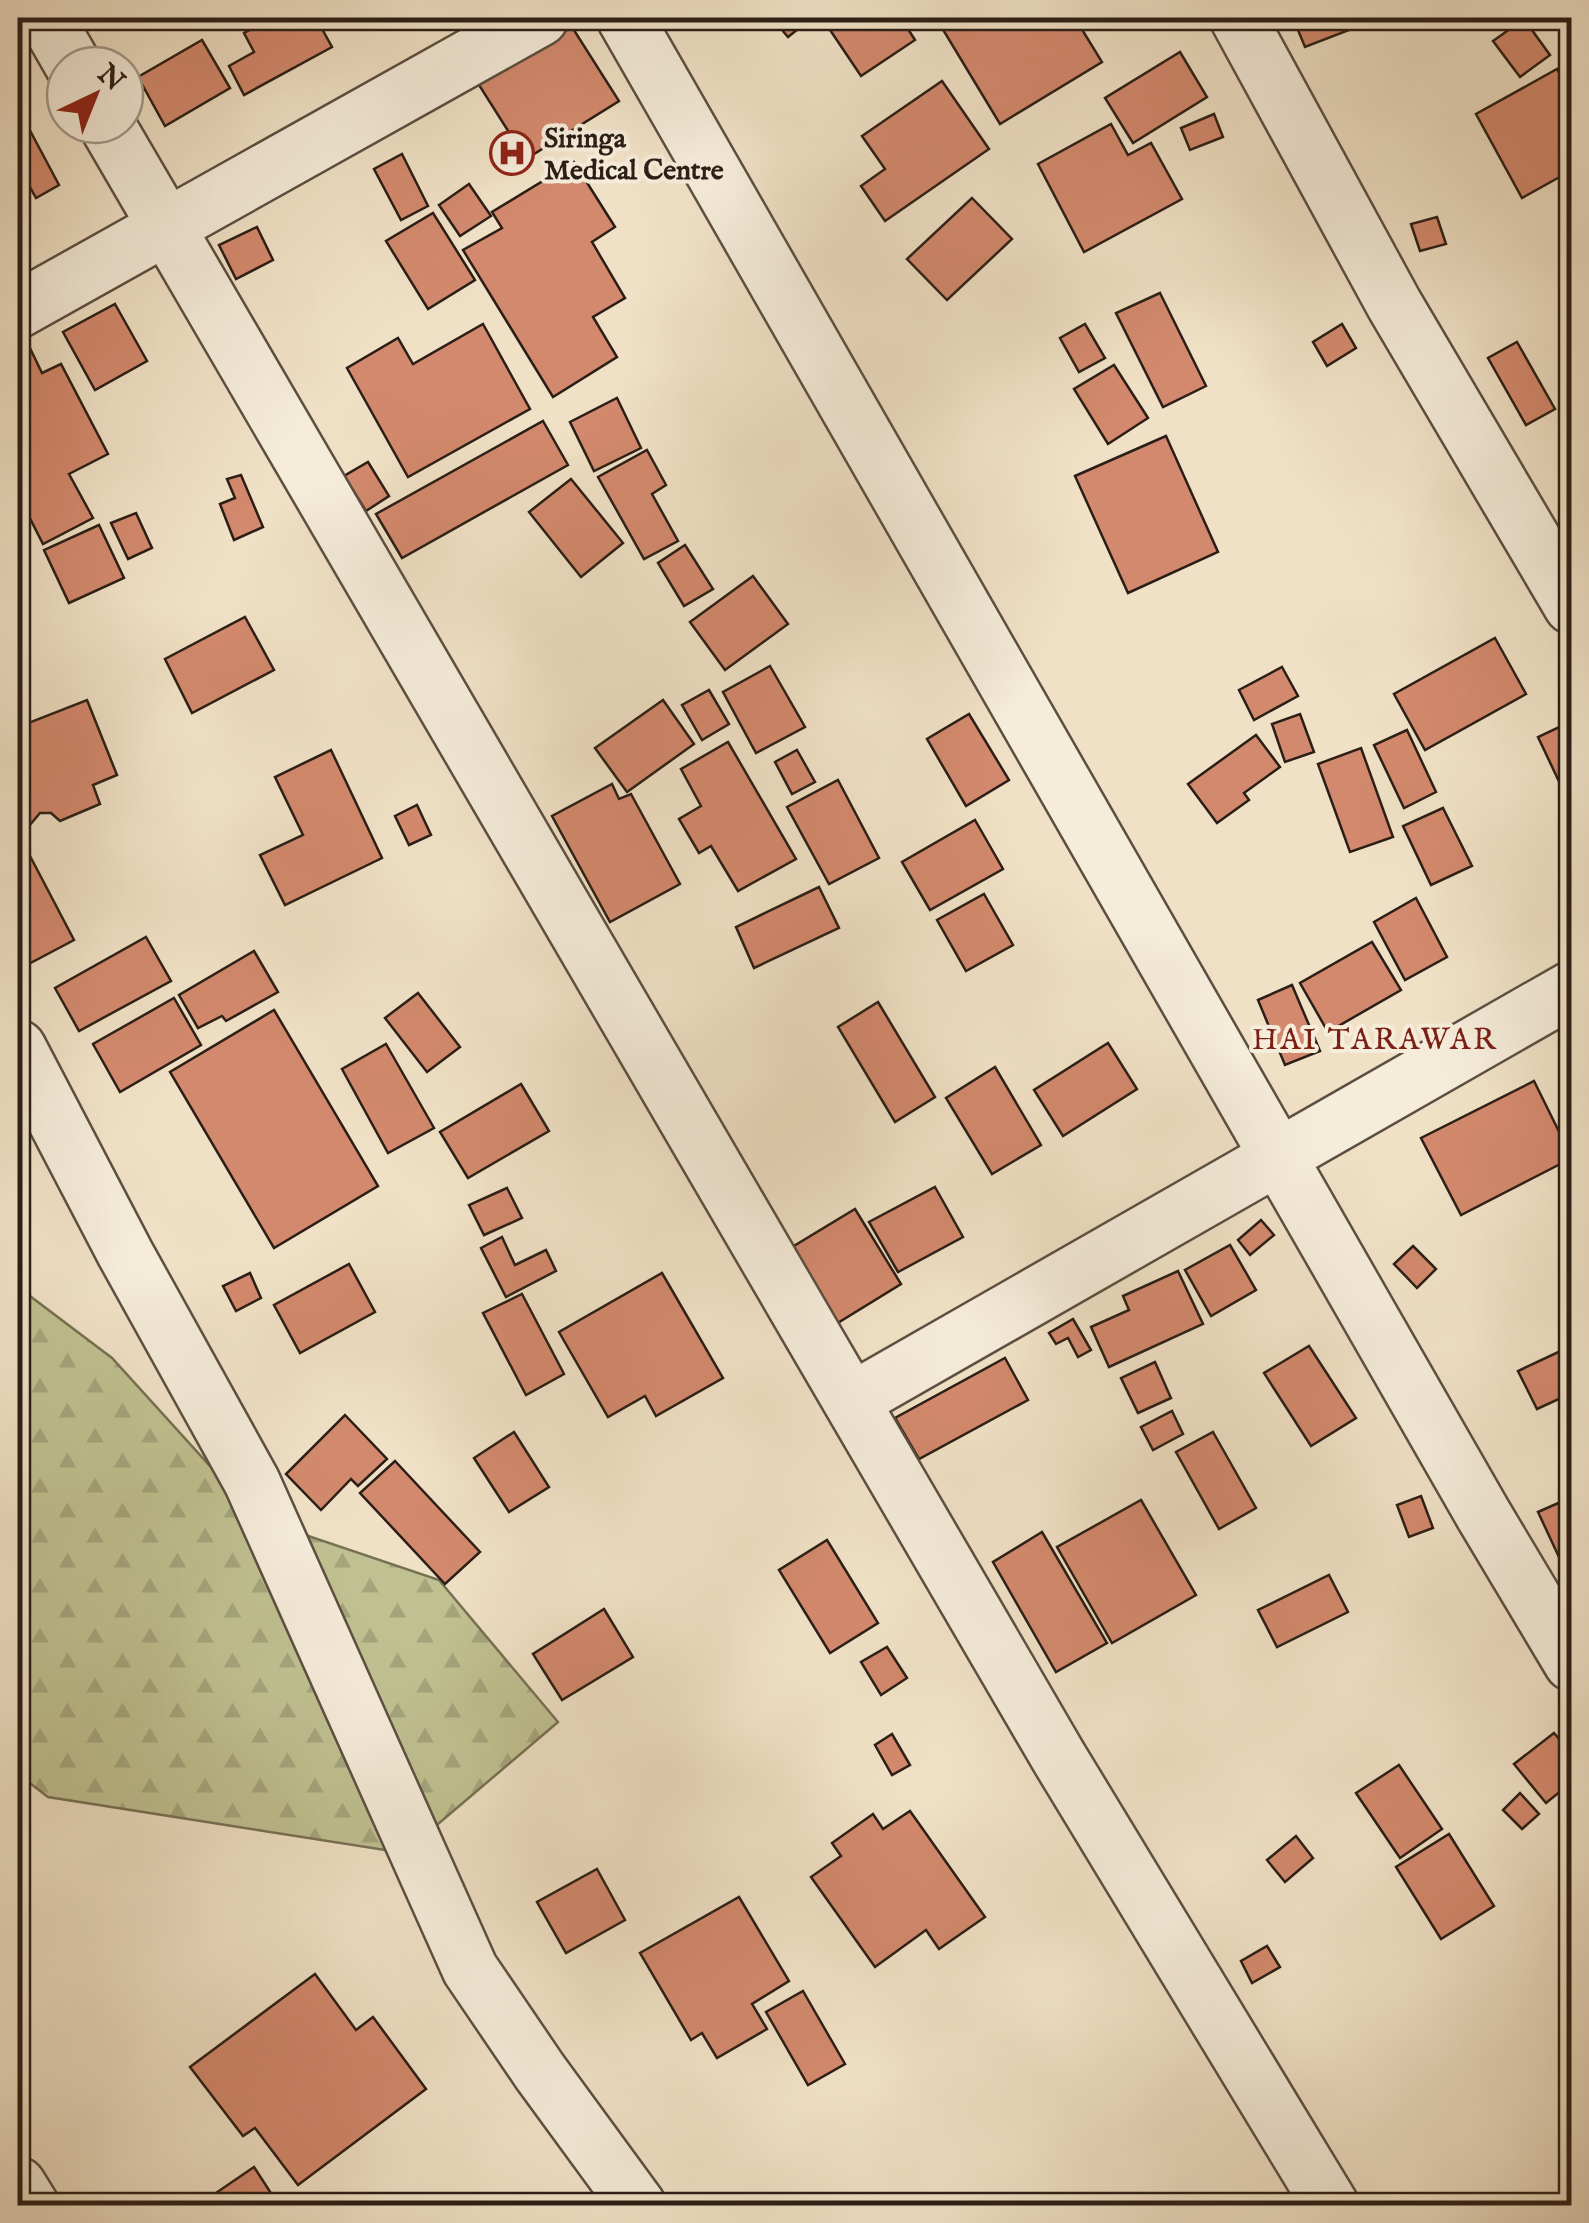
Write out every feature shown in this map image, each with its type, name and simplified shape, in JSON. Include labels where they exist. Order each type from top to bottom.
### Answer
[{"type":"street","points":[[46,18],[62,45]]},
{"type":"street","points":[[18,310],[540,18]]},
{"type":"street","points":[[625,18],[1572,1663]]},
{"type":"street","points":[[1238,18],[1394,304],[1572,606]]},
{"type":"street","points":[[117,145],[1058,1756],[1331,2206]]},
{"type":"street","points":[[853,1400],[1572,989]]},
{"type":"street","points":[[18,1048],[125,1253],[252,1482],[470,1969],[638,2206]]},
{"type":"street","points":[[18,2185],[31,2206]]},
{"type":"green space","points":[[18,1287],[112,1358],[258,1519],[439,1580],[558,1722],[404,1853],[48,1797],[18,1774]]},
{"type":"building","points":[[272,18],[290,18],[294,26],[316,18],[332,47],[244,95],[229,66],[254,52],[244,33]]},
{"type":"building","points":[[772,18],[812,18],[788,37]]},
{"type":"building","points":[[822,18],[924,18],[908,29],[915,40],[861,76]]},
{"type":"building","points":[[936,18],[1075,18],[1102,62],[1000,124]]},
{"type":"building","points":[[1293,18],[1380,18],[1305,47]]},
{"type":"building","points":[[1552,18],[1572,18],[1572,44]]},
{"type":"building","points":[[1524,19],[1550,55],[1520,77],[1493,41]]},
{"type":"building","points":[[572,27],[619,101],[526,159],[479,85]]},
{"type":"building","points":[[202,40],[230,88],[165,126],[145,90],[145,73]]},
{"type":"building","points":[[1180,52],[1207,97],[1133,143],[1105,98]]},
{"type":"building","points":[[1557,69],[1572,95],[1572,170],[1522,198],[1476,114]]},
{"type":"building","points":[[942,81],[989,149],[885,221],[861,186],[885,169],[862,136]]},
{"type":"building","points":[[18,108],[59,185],[36,198],[18,165]]},
{"type":"building","points":[[1214,114],[1223,137],[1190,150],[1181,128]]},
{"type":"building","points":[[1111,124],[1128,155],[1151,143],[1182,199],[1084,252],[1038,164]]},
{"type":"building","points":[[402,154],[428,206],[401,220],[374,169]]},
{"type":"building","points":[[574,162],[615,227],[592,242],[625,298],[593,317],[617,357],[553,397],[463,250],[502,228],[492,212]]},
{"type":"building","points":[[469,184],[491,216],[460,236],[439,205]]},
{"type":"building","points":[[972,198],[1012,239],[947,300],[907,259]]},
{"type":"building","points":[[433,213],[475,280],[428,309],[386,241]]},
{"type":"building","points":[[1437,217],[1446,244],[1420,251],[1411,224]]},
{"type":"building","points":[[257,227],[273,260],[236,279],[219,245]]},
{"type":"building","points":[[1160,293],[1206,386],[1163,407],[1116,313]]},
{"type":"building","points":[[115,304],[147,361],[95,390],[63,332]]},
{"type":"building","points":[[483,324],[530,409],[408,477],[347,368],[398,338],[413,364]]},
{"type":"building","points":[[1085,324],[1105,358],[1079,372],[1060,338]]},
{"type":"building","points":[[1342,324],[1356,348],[1327,366],[1313,342]]},
{"type":"building","points":[[1517,342],[1555,409],[1526,425],[1488,358]]},
{"type":"building","points":[[28,344],[42,373],[61,364],[108,454],[69,474],[93,518],[43,544],[18,495],[18,350]]},
{"type":"building","points":[[1114,365],[1148,418],[1108,444],[1074,389]]},
{"type":"building","points":[[617,398],[641,448],[594,471],[570,422]]},
{"type":"building","points":[[543,421],[568,465],[402,558],[376,514]]},
{"type":"building","points":[[1166,436],[1218,552],[1128,593],[1075,476]]},
{"type":"building","points":[[647,450],[666,485],[652,494],[678,541],[644,559],[598,477]]},
{"type":"building","points":[[368,462],[389,496],[366,511],[344,476]]},
{"type":"building","points":[[241,475],[263,527],[234,540],[220,504],[235,498],[227,479]]},
{"type":"building","points":[[571,479],[623,543],[581,577],[529,512]]},
{"type":"building","points":[[136,513],[152,548],[128,559],[111,523]]},
{"type":"building","points":[[99,525],[124,578],[69,603],[44,550]]},
{"type":"building","points":[[685,545],[713,589],[684,606],[658,563]]},
{"type":"building","points":[[753,576],[788,624],[725,670],[690,622]]},
{"type":"building","points":[[245,617],[274,670],[192,713],[165,659]]},
{"type":"building","points":[[1495,638],[1526,694],[1425,750],[1394,694]]},
{"type":"building","points":[[770,666],[805,727],[756,753],[723,692]]},
{"type":"building","points":[[1282,667],[1298,696],[1254,720],[1239,690]]},
{"type":"building","points":[[709,690],[729,724],[702,740],[682,705]]},
{"type":"building","points":[[87,700],[117,775],[93,785],[100,804],[60,821],[51,813],[40,813],[18,839],[18,727]]},
{"type":"building","points":[[663,700],[694,744],[627,792],[595,748]]},
{"type":"building","points":[[969,714],[1009,780],[966,806],[927,739]]},
{"type":"building","points":[[1300,714],[1314,752],[1285,762],[1272,724]]},
{"type":"building","points":[[1572,721],[1572,809],[1538,737]]},
{"type":"building","points":[[1407,730],[1436,792],[1404,808],[1374,745]]},
{"type":"building","points":[[1256,735],[1280,767],[1244,793],[1249,800],[1217,823],[1188,784]]},
{"type":"building","points":[[728,742],[796,859],[738,891],[711,846],[699,853],[679,819],[701,806],[681,769]]},
{"type":"building","points":[[1361,748],[1393,837],[1350,852],[1318,764]]},
{"type":"building","points":[[331,750],[382,858],[285,905],[260,855],[303,835],[275,777]]},
{"type":"building","points":[[797,750],[815,782],[792,794],[775,762]]},
{"type":"building","points":[[838,780],[879,858],[829,884],[787,807]]},
{"type":"building","points":[[612,784],[619,799],[631,794],[680,884],[610,922],[552,816]]},
{"type":"building","points":[[417,805],[431,835],[409,845],[395,816]]},
{"type":"building","points":[[1443,808],[1472,866],[1431,885],[1403,826]]},
{"type":"building","points":[[975,820],[1003,869],[930,910],[902,862]]},
{"type":"building","points":[[30,856],[74,940],[21,968],[18,863]]},
{"type":"building","points":[[819,887],[839,928],[754,968],[736,927]]},
{"type":"building","points":[[984,894],[1013,945],[966,971],[937,920]]},
{"type":"building","points":[[1416,898],[1447,957],[1405,980],[1374,922]]},
{"type":"building","points":[[146,937],[171,981],[79,1031],[55,988]]},
{"type":"building","points":[[1372,942],[1401,990],[1328,1032],[1300,983]]},
{"type":"building","points":[[254,951],[278,992],[226,1021],[222,1016],[198,1028],[179,995]]},
{"type":"building","points":[[1292,985],[1320,1051],[1285,1065],[1258,1000]]},
{"type":"building","points":[[418,993],[460,1047],[427,1072],[385,1018]]},
{"type":"building","points":[[174,998],[201,1045],[120,1092],[93,1044]]},
{"type":"building","points":[[878,1002],[935,1097],[895,1122],[838,1027]]},
{"type":"building","points":[[274,1010],[378,1186],[274,1248],[170,1072]]},
{"type":"building","points":[[1108,1043],[1137,1089],[1063,1136],[1034,1090]]},
{"type":"building","points":[[386,1044],[434,1128],[388,1153],[342,1069]]},
{"type":"building","points":[[995,1067],[1041,1145],[992,1174],[946,1098]]},
{"type":"building","points":[[1534,1081],[1572,1158],[1461,1215],[1421,1138]]},
{"type":"building","points":[[521,1084],[549,1131],[468,1178],[440,1132]]},
{"type":"building","points":[[935,1187],[963,1237],[898,1272],[869,1222]]},
{"type":"building","points":[[507,1188],[522,1218],[484,1235],[469,1205]]},
{"type":"building","points":[[855,1209],[901,1284],[836,1324],[789,1249]]},
{"type":"building","points":[[1261,1220],[1274,1235],[1250,1255],[1238,1240]]},
{"type":"building","points":[[502,1237],[515,1265],[546,1250],[556,1271],[506,1297],[481,1248]]},
{"type":"building","points":[[1230,1245],[1256,1290],[1211,1316],[1185,1270]]},
{"type":"building","points":[[1413,1246],[1436,1269],[1417,1288],[1394,1264]]},
{"type":"building","points":[[349,1264],[375,1312],[300,1353],[274,1305]]},
{"type":"building","points":[[1178,1271],[1203,1324],[1109,1367],[1091,1327],[1129,1310],[1123,1296]]},
{"type":"building","points":[[250,1273],[261,1298],[236,1311],[223,1286]]},
{"type":"building","points":[[662,1273],[723,1378],[656,1416],[645,1396],[608,1417],[559,1332]]},
{"type":"building","points":[[522,1294],[564,1374],[526,1395],[483,1313]]},
{"type":"building","points":[[1073,1319],[1091,1350],[1078,1357],[1068,1338],[1056,1344],[1049,1333]]},
{"type":"building","points":[[1309,1346],[1356,1418],[1311,1446],[1264,1373]]},
{"type":"building","points":[[1567,1348],[1572,1357],[1572,1393],[1537,1409],[1518,1371]]},
{"type":"building","points":[[1005,1358],[1028,1400],[919,1459],[895,1418]]},
{"type":"building","points":[[1155,1362],[1171,1398],[1138,1413],[1121,1378]]},
{"type":"building","points":[[1172,1411],[1183,1434],[1153,1450],[1141,1427]]},
{"type":"building","points":[[345,1415],[387,1459],[358,1486],[351,1479],[321,1510],[286,1474]]},
{"type":"building","points":[[514,1432],[549,1487],[509,1512],[474,1458]]},
{"type":"building","points":[[1213,1432],[1256,1508],[1219,1529],[1176,1452]]},
{"type":"building","points":[[395,1461],[480,1552],[445,1584],[360,1493]]},
{"type":"building","points":[[1421,1496],[1433,1528],[1409,1537],[1397,1505]]},
{"type":"building","points":[[1572,1497],[1572,1585],[1538,1512]]},
{"type":"building","points":[[1141,1500],[1196,1595],[1112,1643],[1057,1547]]},
{"type":"building","points":[[1042,1532],[1107,1643],[1056,1672],[993,1562]]},
{"type":"building","points":[[827,1540],[878,1623],[830,1653],[779,1570]]},
{"type":"building","points":[[1329,1575],[1348,1612],[1277,1647],[1258,1610]]},
{"type":"building","points":[[604,1609],[633,1657],[562,1700],[533,1654]]},
{"type":"building","points":[[887,1647],[907,1678],[881,1695],[861,1662]]},
{"type":"building","points":[[1554,1733],[1572,1754],[1572,1782],[1546,1803],[1514,1764]]},
{"type":"building","points":[[892,1734],[910,1765],[892,1775],[875,1745]]},
{"type":"building","points":[[1399,1765],[1442,1829],[1400,1858],[1356,1793]]},
{"type":"building","points":[[1520,1793],[1539,1814],[1522,1829],[1503,1810]]},
{"type":"building","points":[[910,1811],[985,1917],[939,1949],[926,1930],[875,1967],[811,1877],[841,1856],[832,1843],[873,1814],[883,1829]]},
{"type":"building","points":[[1449,1834],[1494,1906],[1441,1939],[1396,1867]]},
{"type":"building","points":[[1296,1836],[1313,1858],[1285,1882],[1267,1860]]},
{"type":"building","points":[[597,1869],[625,1920],[566,1953],[537,1902]]},
{"type":"building","points":[[739,1897],[789,1981],[752,2004],[767,2029],[717,2058],[702,2033],[691,2040],[640,1953]]},
{"type":"building","points":[[1267,1946],[1280,1967],[1252,1983],[1241,1961]]},
{"type":"building","points":[[315,1974],[356,2030],[373,2017],[426,2089],[298,2185],[255,2128],[243,2136],[190,2067]]},
{"type":"building","points":[[803,1991],[845,2064],[808,2085],[766,2012]]},
{"type":"building","points":[[254,2167],[276,2201],[269,2206],[197,2206]]},
{"type":"place","name":"Siringa Medical Centre","points":[[512,153]]},
{"type":"district","name":"HAI TARAWAR","points":[[1375,1039]]}]
